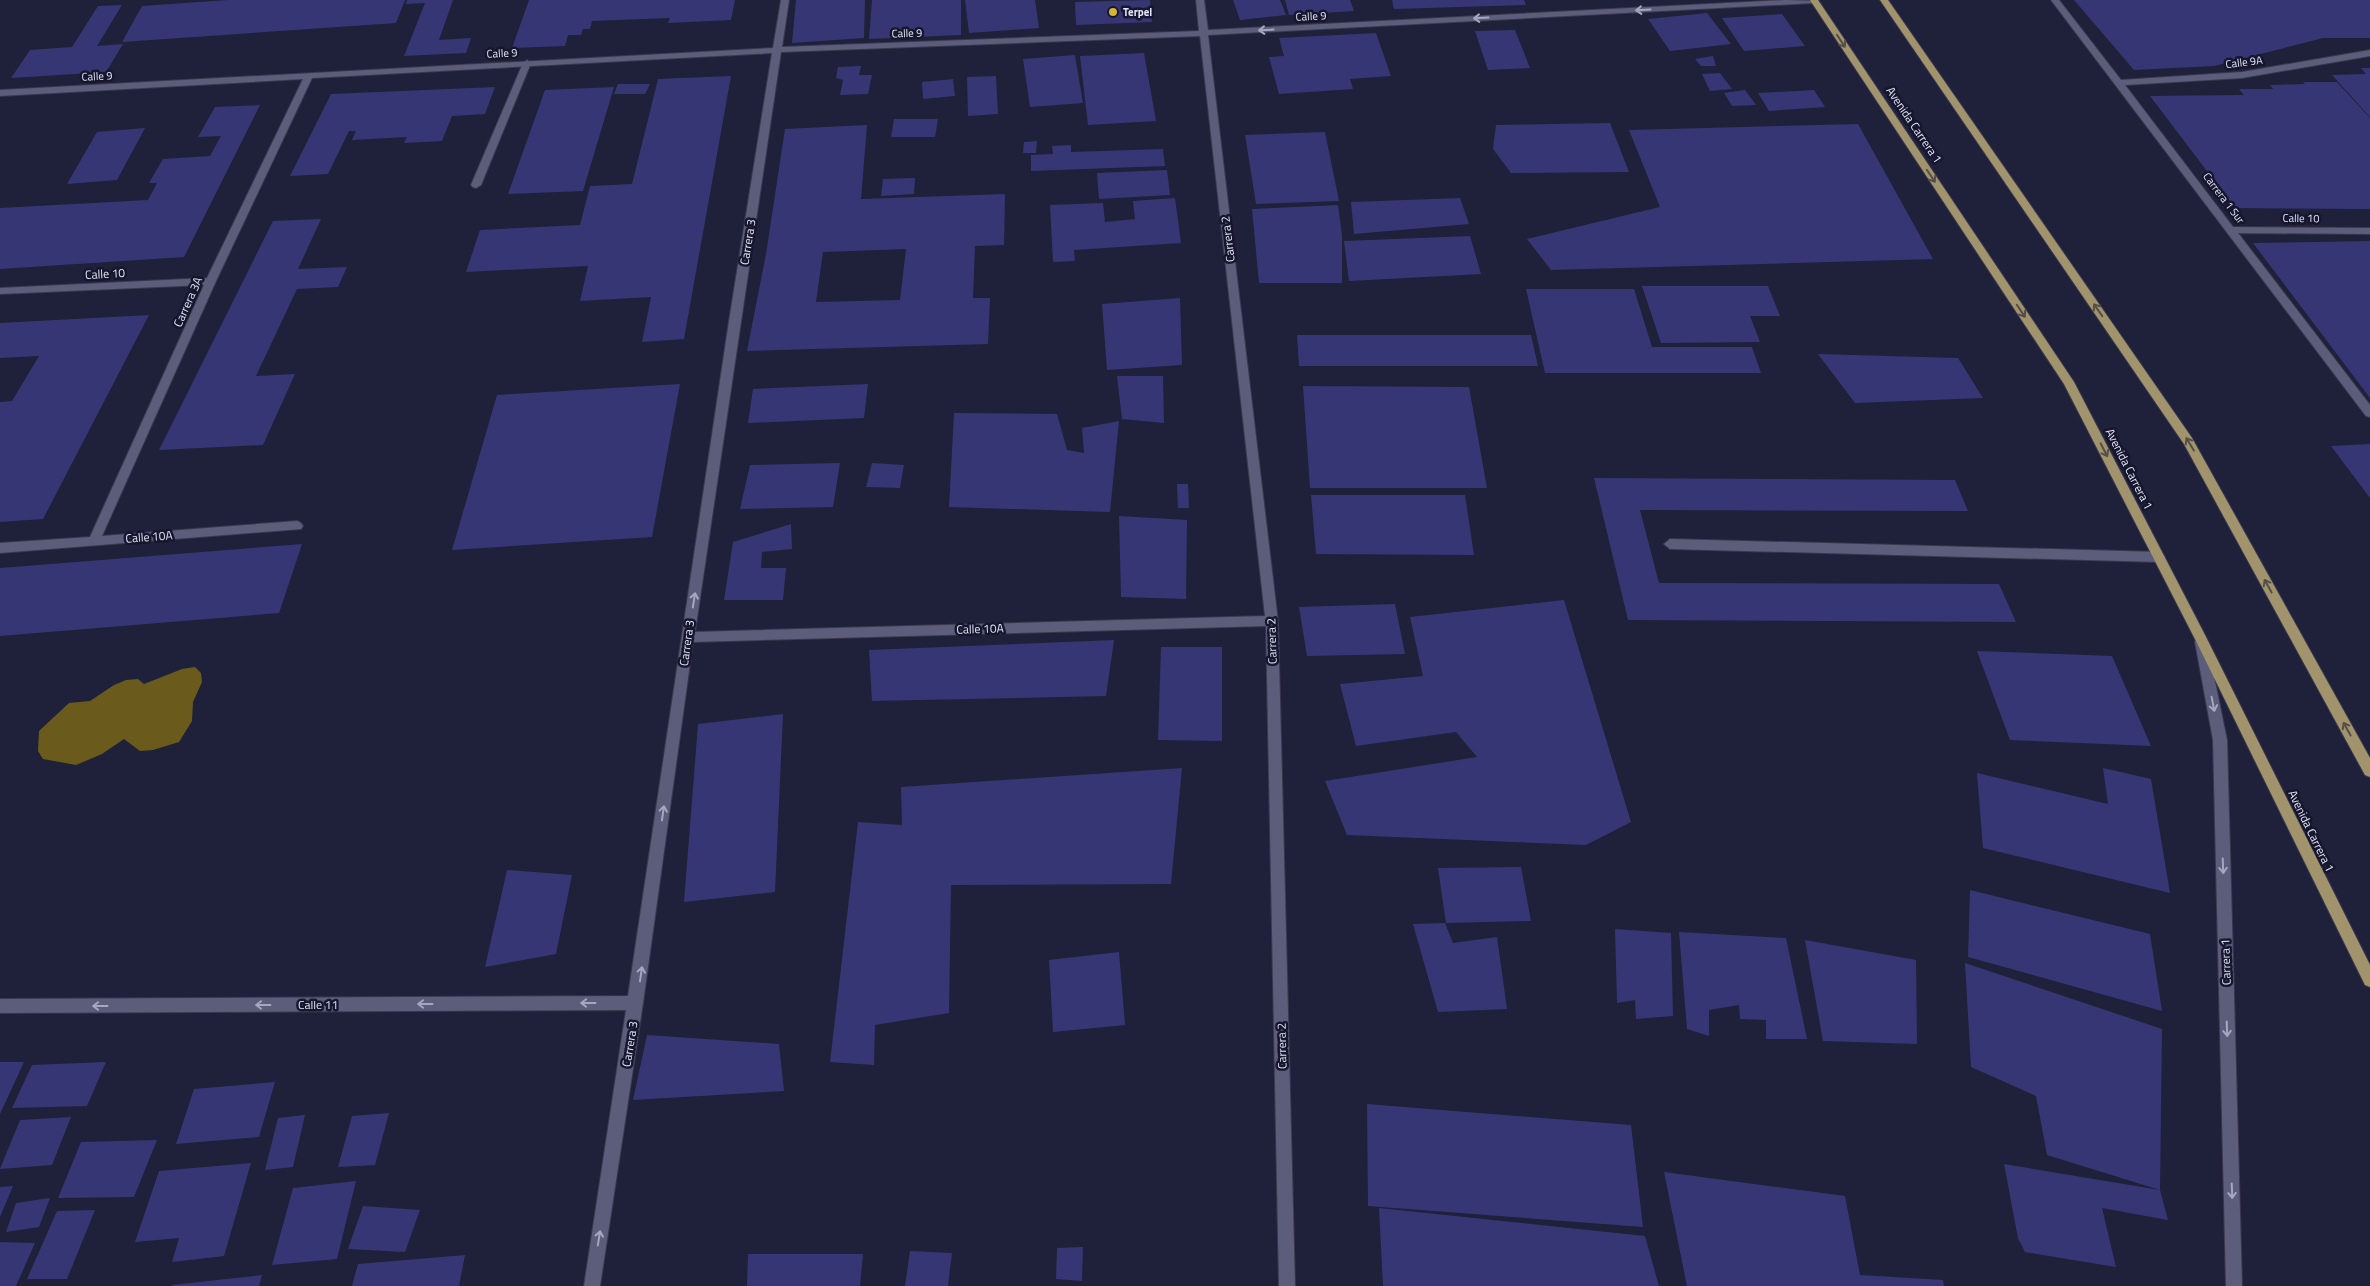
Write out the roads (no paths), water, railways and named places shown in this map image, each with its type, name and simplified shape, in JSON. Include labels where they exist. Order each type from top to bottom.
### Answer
[{"type":"main road","name":"Avenida Carrera 1","points":[[1814,0],[2069,382],[2201,639],[2370,980]]},
{"type":"main road","points":[[1884,0],[2188,440],[2370,771]]},
{"type":"street","name":"Carrera 3","points":[[592,1286],[636,1003],[688,637],[785,0]]},
{"type":"street","name":"Carrera 2","points":[[1200,0],[1272,621],[1287,1286]]},
{"type":"street","name":"Calle 9","points":[[0,93],[777,50],[1204,33],[1814,0]]},
{"type":"street","name":"Carrera 1 Sur","points":[[2055,0],[2120,82],[2370,413]]},
{"type":"street","name":"Calle 9A","points":[[2120,82],[2242,75],[2370,54]]},
{"type":"street","points":[[476,185],[527,63]]},
{"type":"street","name":"Carrera 3A","points":[[94,541],[211,281],[309,75]]},
{"type":"street","name":"Calle 10","points":[[2232,230],[2370,231]]},
{"type":"street","name":"Calle 10","points":[[0,292],[211,281]]},
{"type":"street","name":"Calle 10A","points":[[0,548],[297,526]]},
{"type":"street","points":[[1670,544],[2159,557]]},
{"type":"street","name":"Calle 10A","points":[[688,637],[1272,621]]},
{"type":"street","name":"Carrera 1","points":[[2201,639],[2220,740],[2234,1286]]},
{"type":"street","name":"Calle 11","points":[[0,1006],[636,1003]]},
{"type":"place","name":"Terpel","points":[[1113,12]]}]
